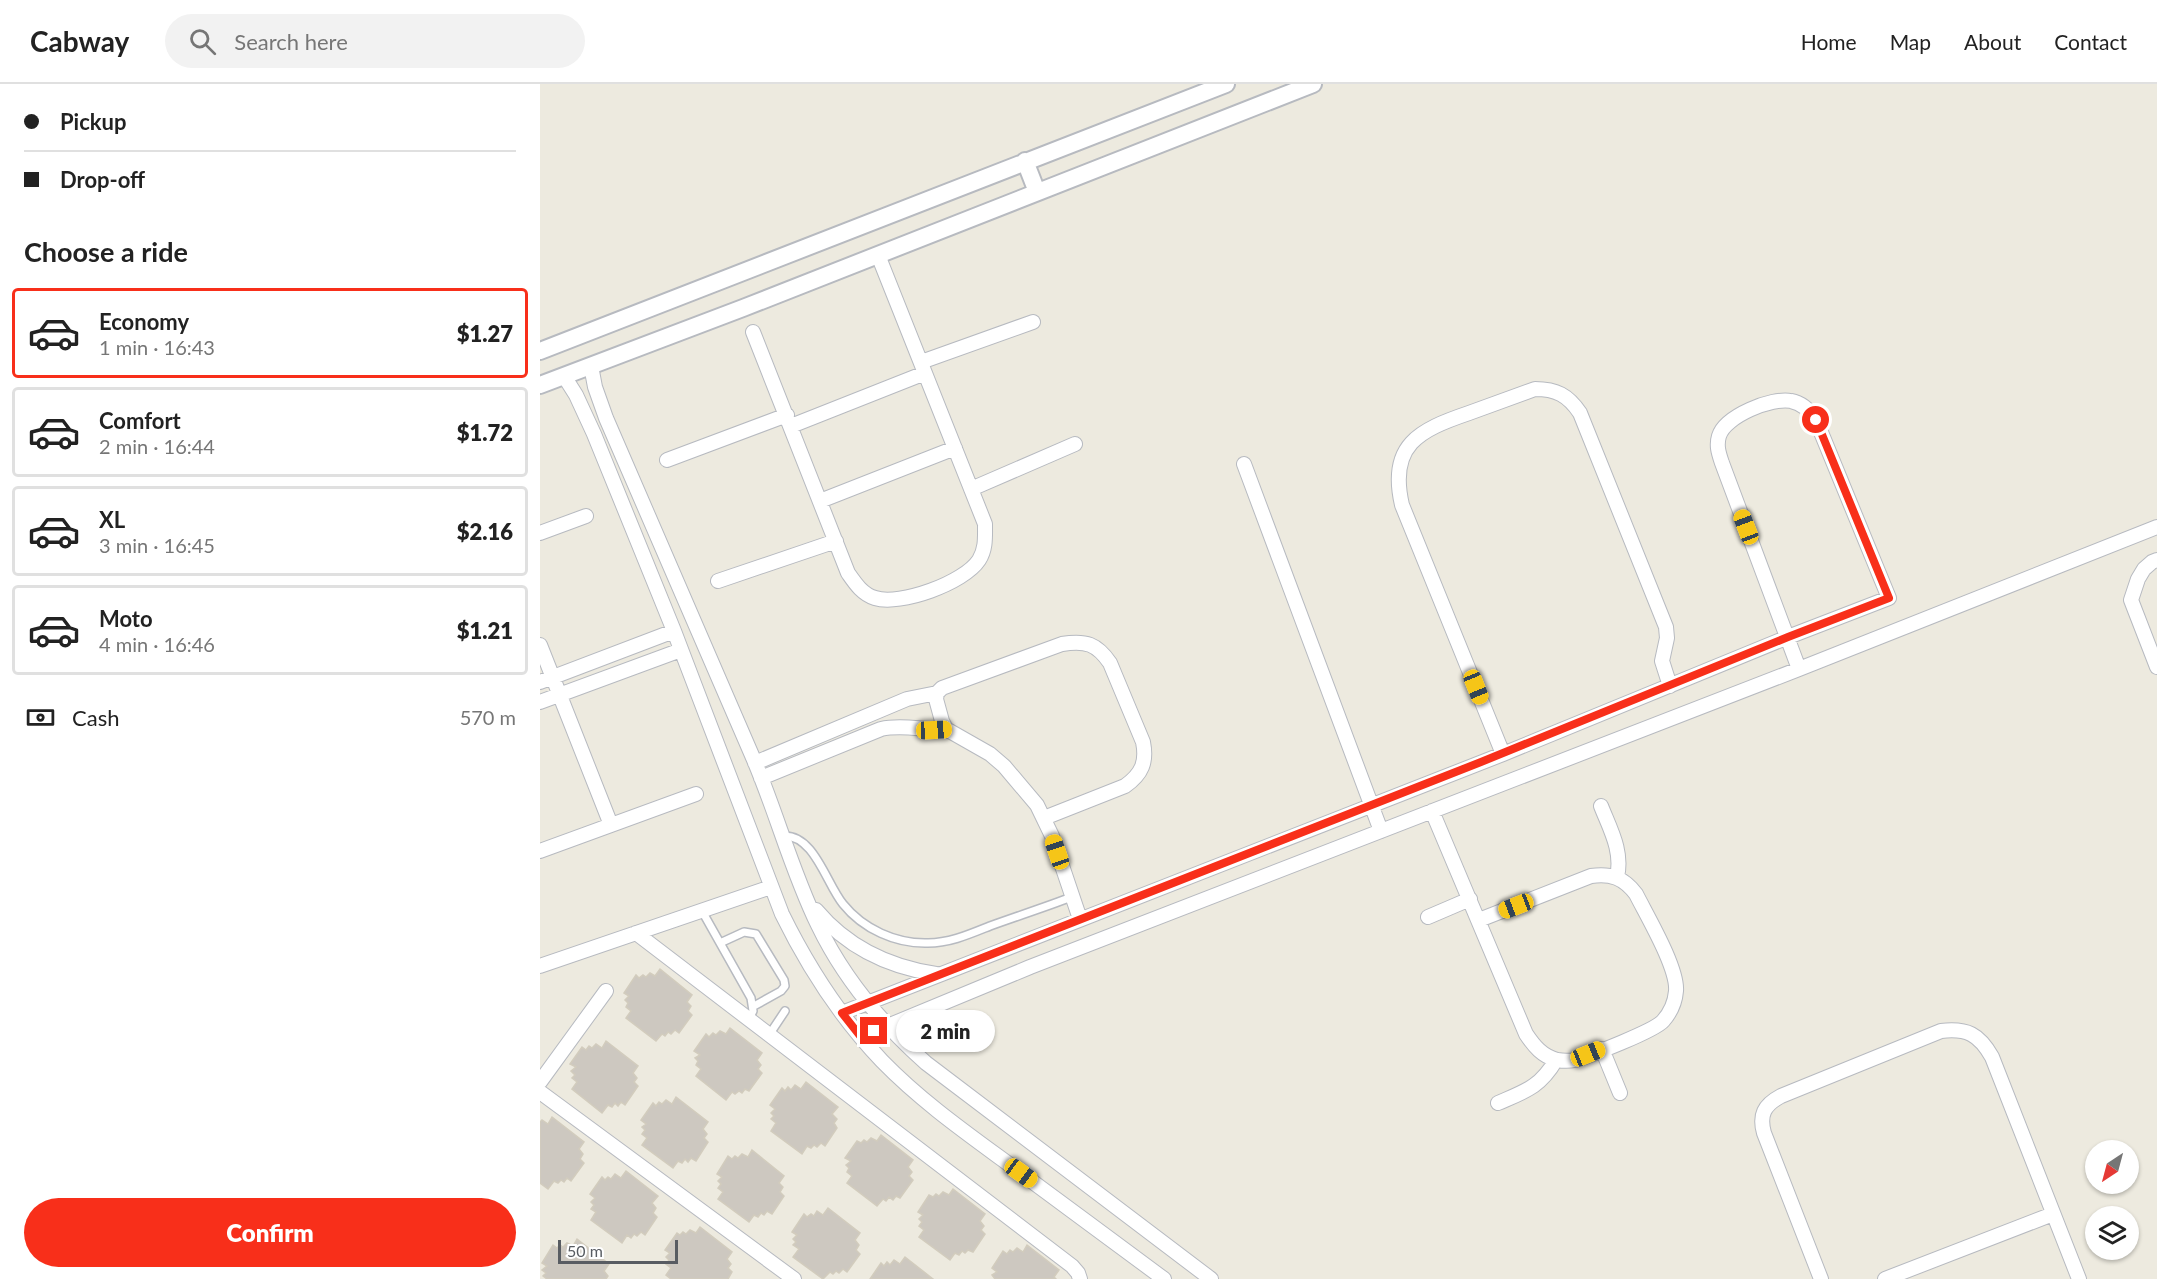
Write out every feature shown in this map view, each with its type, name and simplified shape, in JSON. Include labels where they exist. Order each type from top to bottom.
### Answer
[{"type":"street","points":[[540,351],[1226,84]]},
{"type":"street","points":[[540,385],[1313,84]]},
{"type":"street","points":[[1025,161],[1037,192]]},
{"type":"street","points":[[753,332],[848,573],[858,588],[872,597],[889,601],[906,598],[955,581],[970,572],[980,558],[986,542],[985,524],[878,255]]},
{"type":"street","points":[[667,460],[789,420],[1033,322]]},
{"type":"street","points":[[591,366],[600,404],[755,763],[805,896],[832,952],[867,1003],[912,1051],[1211,1279]]},
{"type":"street","points":[[564,376],[586,414],[674,631],[742,805],[771,887],[800,948],[842,1013],[861,1037],[925,1102],[1164,1279]]},
{"type":"street","points":[[1503,754],[1402,505],[1398,486],[1400,466],[1407,449],[1419,434],[1436,424],[1535,389],[1549,389],[1562,393],[1573,402],[1580,413],[1666,627],[1667,638],[1662,662],[1670,686]]},
{"type":"street","points":[[842,1013],[1503,754],[1788,637],[1889,598],[1816,420],[1810,411],[1800,404],[1778,401],[1738,415],[1726,423],[1719,435],[1717,450],[1788,637],[1799,669]]},
{"type":"street","points":[[971,489],[1075,444]]},
{"type":"street","points":[[820,501],[955,448]]},
{"type":"street","points":[[1244,464],[1381,831]]},
{"type":"street","points":[[540,533],[586,516]]},
{"type":"street","points":[[861,1037],[1041,963],[1799,669],[2157,527]]},
{"type":"street","points":[[718,581],[836,541]]},
{"type":"street","points":[[2157,560],[2152,562],[2138,579],[2131,600],[2153,647],[2157,667]]},
{"type":"street","points":[[546,680],[674,631]]},
{"type":"street","points":[[755,763],[907,699],[937,693],[942,688],[1062,644],[1076,641],[1090,644],[1102,652],[1110,663],[1143,742],[1146,754],[1143,767],[1136,778],[1125,786],[1044,818]]},
{"type":"street","points":[[540,645],[546,680],[559,695],[611,825]]},
{"type":"street","points":[[540,702],[681,650]]},
{"type":"street","points":[[937,693],[936,699],[946,729],[990,754],[1004,766],[1028,793],[1044,818],[1080,919]]},
{"type":"street","points":[[761,778],[881,729],[901,726],[946,729]]},
{"type":"street","points":[[540,851],[696,794]]},
{"type":"street","points":[[1601,806],[1618,850],[1617,877]]},
{"type":"street","points":[[1432,811],[1526,1034],[1533,1045],[1544,1054],[1556,1060],[1574,1060],[1651,1030],[1663,1022],[1673,1008],[1676,990],[1673,972],[1636,894],[1628,884],[1617,877],[1604,874],[1591,876],[1479,920]]},
{"type":"street","points":[[540,966],[771,887]]},
{"type":"street","points":[[805,896],[831,926],[862,950],[899,966],[938,974]]},
{"type":"street","points":[[1428,917],[1470,899]]},
{"type":"street","points":[[636,933],[1072,1266],[1080,1279]]},
{"type":"street","points":[[540,1082],[606,991]]},
{"type":"street","points":[[1821,1279],[1764,1133],[1761,1122],[1763,1111],[1770,1102],[1781,1096],[1941,1031],[1957,1029],[1972,1034],[1984,1043],[1992,1057],[2079,1279]]},
{"type":"street","points":[[1602,1049],[1620,1093]]},
{"type":"street","points":[[1498,1103],[1540,1082],[1556,1060]]},
{"type":"street","points":[[540,1092],[794,1279]]},
{"type":"street","points":[[1885,1279],[2053,1214]]},
{"type":"lane","points":[[783,836],[795,837],[806,844],[836,895],[853,915],[875,930],[900,940],[926,943],[952,940],[1072,897]]},
{"type":"lane","points":[[702,911],[752,998],[754,1006],[749,1020]]},
{"type":"lane","points":[[720,943],[747,932],[756,934],[784,980],[785,986],[781,991],[754,1006]]},
{"type":"lane","points":[[769,1035],[785,1011]]},
{"type":"building","points":[[660,969],[692,995],[687,1002],[691,1006],[688,1011],[692,1015],[679,1033],[675,1030],[671,1034],[668,1032],[665,1036],[662,1034],[656,1041],[626,1018],[631,1011],[626,1007],[628,1003],[625,1000],[629,996],[624,993],[636,975],[639,978],[643,975],[646,977],[650,973],[655,976]]},
{"type":"building","points":[[730,1028],[762,1053],[757,1060],[761,1065],[758,1069],[762,1073],[749,1091],[745,1089],[742,1093],[732,1092],[726,1100],[696,1076],[701,1069],[696,1065],[698,1061],[695,1058],[700,1055],[694,1051],[706,1034],[709,1037],[720,1031],[726,1034]]},
{"type":"building","points":[[606,1041],[638,1066],[633,1073],[637,1078],[634,1082],[638,1086],[625,1105],[621,1102],[618,1106],[615,1103],[612,1107],[608,1105],[602,1113],[572,1089],[577,1082],[572,1078],[575,1075],[571,1071],[576,1067],[570,1064],[582,1047],[586,1050],[589,1046],[592,1048],[596,1044],[602,1048]]},
{"type":"building","points":[[806,1082],[838,1107],[832,1114],[837,1119],[834,1123],[837,1128],[825,1146],[821,1143],[817,1147],[807,1146],[802,1154],[771,1131],[776,1123],[771,1119],[774,1116],[771,1113],[775,1109],[770,1105],[782,1088],[785,1091],[788,1087],[791,1090],[795,1085],[801,1089]]},
{"type":"building","points":[[676,1097],[708,1122],[703,1129],[707,1134],[704,1138],[708,1142],[696,1161],[691,1158],[688,1162],[685,1159],[682,1163],[678,1161],[673,1168],[642,1145],[647,1138],[642,1134],[645,1130],[642,1127],[646,1124],[641,1120],[653,1103],[656,1106],[659,1102],[662,1104],[666,1100],[672,1104]]},
{"type":"building","points":[[552,1117],[584,1142],[579,1149],[583,1154],[580,1159],[584,1163],[571,1181],[567,1178],[564,1182],[554,1181],[548,1189],[540,1183],[540,1122],[542,1120],[548,1124]]},
{"type":"building","points":[[881,1135],[913,1160],[908,1167],[912,1172],[909,1176],[913,1180],[900,1198],[896,1196],[893,1200],[889,1197],[886,1201],[883,1199],[877,1206],[847,1183],[852,1176],[847,1172],[849,1168],[846,1165],[851,1161],[845,1158],[857,1141],[867,1142],[871,1138],[877,1141]]},
{"type":"building","points":[[752,1150],[784,1176],[779,1183],[783,1187],[780,1192],[784,1196],[772,1214],[767,1211],[758,1217],[754,1215],[749,1222],[718,1199],[723,1192],[718,1188],[721,1184],[718,1181],[722,1177],[717,1174],[728,1156],[732,1159],[742,1154],[748,1157]]},
{"type":"building","points":[[626,1171],[658,1196],[652,1203],[656,1208],[653,1213],[657,1217],[645,1235],[641,1232],[637,1236],[634,1234],[631,1238],[627,1235],[622,1243],[591,1220],[596,1212],[591,1209],[594,1205],[591,1202],[595,1198],[590,1194],[602,1177],[605,1180],[608,1177],[611,1179],[615,1174],[621,1178]]},
{"type":"building","points":[[953,1189],[985,1214],[980,1221],[984,1226],[981,1230],[985,1234],[973,1252],[968,1250],[965,1253],[962,1251],[959,1255],[955,1253],[950,1260],[919,1237],[924,1230],[919,1226],[922,1222],[919,1219],[923,1215],[918,1212],[929,1195],[939,1196],[943,1192],[949,1195]]},
{"type":"building","points":[[828,1208],[860,1233],[855,1240],[859,1245],[856,1250],[860,1254],[847,1272],[843,1269],[839,1273],[830,1272],[823,1279],[793,1257],[799,1249],[793,1245],[796,1242],[793,1239],[797,1235],[792,1232],[804,1214],[807,1217],[811,1214],[814,1216],[817,1211],[823,1215]]},
{"type":"building","points":[[700,1227],[732,1252],[727,1259],[731,1264],[728,1268],[732,1272],[728,1279],[671,1279],[666,1275],[671,1268],[666,1264],[669,1260],[666,1257],[670,1253],[665,1250],[677,1233],[686,1234],[690,1230],[696,1233]]},
{"type":"building","points":[[577,1239],[609,1264],[604,1271],[608,1276],[606,1279],[547,1279],[543,1276],[546,1273],[542,1270],[547,1266],[542,1263],[553,1245],[557,1248],[567,1243],[573,1246]]},
{"type":"building","points":[[1027,1245],[1059,1270],[1054,1277],[1056,1279],[995,1279],[992,1275],[997,1272],[992,1268],[1003,1251],[1007,1254],[1010,1250],[1013,1252],[1017,1248],[1023,1252]]},
{"type":"building","points":[[905,1257],[933,1279],[870,1279],[881,1263],[884,1266],[887,1262],[890,1265],[894,1260],[900,1264]]},
{"type":"route","points":[[874,1031],[861,1037],[842,1013],[1481,762],[1889,598],[1816,420]]}]
